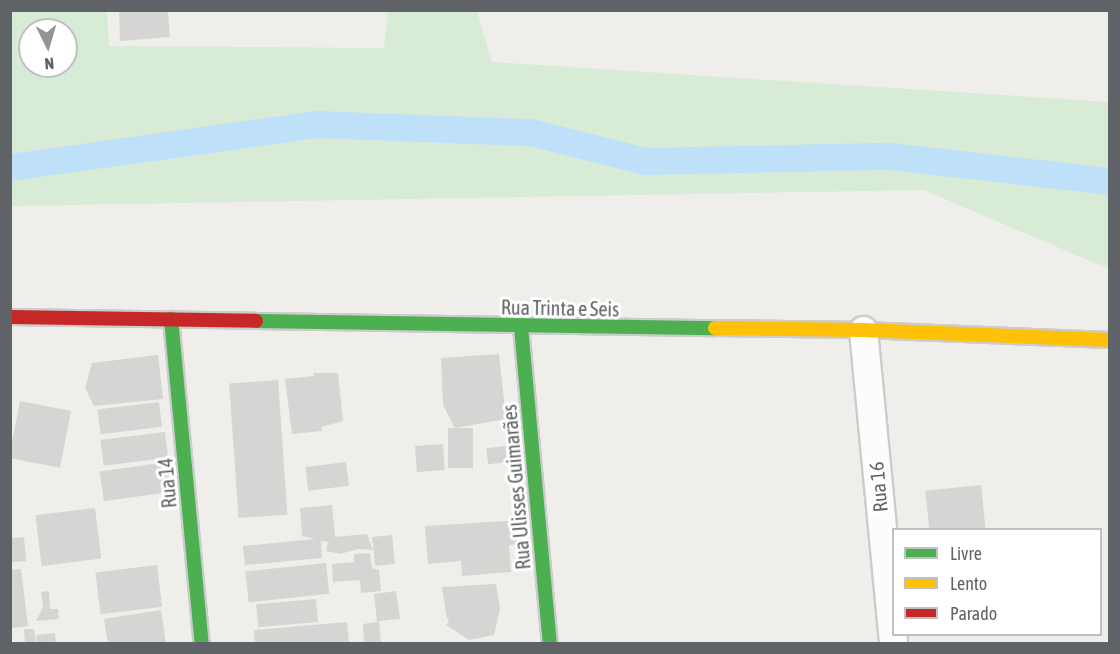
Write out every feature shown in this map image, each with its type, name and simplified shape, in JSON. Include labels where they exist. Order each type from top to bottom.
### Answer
[{"type":"street","name":"Rua Trinta e Seis","points":[[10,317],[521,327],[863,330],[1110,340]]},
{"type":"street","name":"Rua 14","points":[[171,319],[202,644]]},
{"type":"street","name":"Rua Ulisses Guimarães","points":[[521,327],[550,644]]},
{"type":"street","name":"Rua 16","points":[[863,330],[892,634]]},
{"type":"green space","points":[[10,11],[107,11],[109,46],[384,48],[388,11],[477,11],[492,62],[1109,102],[1109,269],[924,190],[11,206]]},
{"type":"building","points":[[119,10],[168,10],[170,37],[120,41]]},
{"type":"building","points":[[499,354],[506,419],[455,428],[443,405],[441,358]]},
{"type":"building","points":[[158,355],[163,399],[94,406],[85,388],[92,363]]},
{"type":"building","points":[[314,373],[338,373],[343,421],[321,427],[322,431],[292,434],[285,379],[314,376]]},
{"type":"building","points":[[278,380],[287,515],[239,518],[229,383]]},
{"type":"building","points":[[20,401],[71,411],[60,468],[10,458]]},
{"type":"building","points":[[159,402],[162,427],[101,434],[97,410]]},
{"type":"building","points":[[448,428],[473,428],[473,468],[448,468]]},
{"type":"building","points":[[165,432],[168,458],[104,466],[100,440]]},
{"type":"building","points":[[443,444],[445,470],[417,472],[415,446]]},
{"type":"building","points":[[505,446],[507,462],[488,464],[486,448]]},
{"type":"building","points":[[167,462],[171,492],[104,501],[100,471]]},
{"type":"building","points":[[346,462],[349,486],[308,491],[305,467]]},
{"type":"building","points":[[981,485],[986,528],[929,528],[925,491]]},
{"type":"building","points":[[332,505],[335,537],[367,534],[373,550],[358,549],[340,554],[326,551],[328,542],[321,541],[322,558],[245,565],[243,546],[315,539],[302,536],[300,508]]},
{"type":"building","points":[[95,508],[101,559],[42,566],[35,515]]},
{"type":"building","points":[[521,520],[523,544],[509,545],[511,572],[462,576],[461,561],[428,564],[425,526]]},
{"type":"building","points":[[392,535],[395,564],[375,566],[372,537]]},
{"type":"building","points":[[24,537],[26,561],[12,562],[10,538]]},
{"type":"building","points":[[370,553],[372,568],[379,570],[381,591],[361,593],[360,580],[333,582],[332,564],[354,562],[354,554]]},
{"type":"building","points":[[326,563],[329,594],[249,602],[245,571]]},
{"type":"building","points":[[157,565],[162,607],[101,614],[95,573]]},
{"type":"building","points":[[21,569],[28,626],[10,628],[10,570]]},
{"type":"building","points":[[496,584],[500,609],[494,635],[469,640],[446,625],[449,622],[442,587]]},
{"type":"building","points":[[49,591],[50,609],[58,609],[59,619],[36,621],[43,607],[41,592]]},
{"type":"building","points":[[396,591],[400,619],[379,621],[381,642],[364,644],[363,624],[377,622],[374,594]]},
{"type":"building","points":[[316,599],[318,622],[258,627],[256,604]]},
{"type":"building","points":[[161,610],[166,644],[108,644],[104,619]]},
{"type":"building","points":[[347,622],[349,644],[255,644],[254,630]]},
{"type":"building","points":[[24,629],[34,629],[36,644],[25,644]]},
{"type":"building","points":[[55,633],[56,644],[37,644],[36,635]]},
{"type":"waterway","points":[[10,167],[317,124],[530,132],[645,161],[890,156],[1110,181]]},
{"type":"traffic: fast","points":[[171,319],[202,644]]},
{"type":"traffic: fast","points":[[256,321],[715,328]]},
{"type":"traffic: fast","points":[[521,327],[550,644]]},
{"type":"traffic: slow","points":[[715,328],[863,330],[1110,340]]},
{"type":"traffic: jam","points":[[10,317],[256,321]]}]
